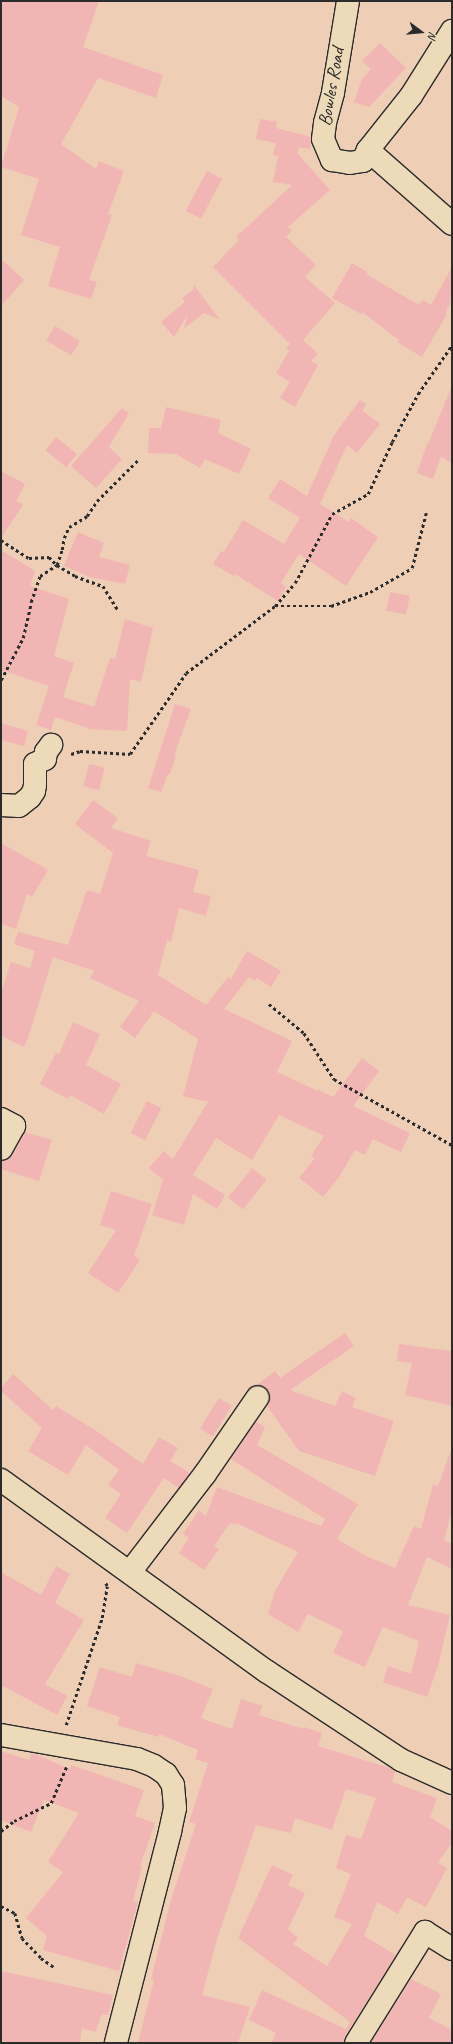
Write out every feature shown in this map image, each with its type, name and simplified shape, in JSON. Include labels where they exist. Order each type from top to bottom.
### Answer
[{"type":"street","name":"Bowles Road","points":[[348,1],[323,139],[332,160],[350,163],[363,161],[368,150]]},
{"type":"street","points":[[452,31],[411,96],[368,150],[452,224]]},
{"type":"street","points":[[1,805],[19,806],[30,797],[34,791],[35,785],[35,764],[45,759],[46,752],[51,745]]},
{"type":"street","points":[[1,1119],[14,1126],[1,1149]]},
{"type":"street","points":[[130,1572],[205,1474],[258,1398]]},
{"type":"street","points":[[1,1480],[266,1671],[394,1756],[452,1783]]},
{"type":"street","points":[[1,1735],[137,1759],[154,1766],[166,1774],[173,1785],[175,1808],[170,1832],[116,2043]]},
{"type":"street","points":[[356,2043],[425,1932],[452,1949]]},
{"type":"path","points":[[35,764],[80,751],[130,754],[186,673],[275,606],[295,583],[332,514],[368,494],[392,442],[418,394],[452,345]]},
{"type":"path","points":[[1,680],[23,638],[31,602],[40,576],[57,565],[68,528],[87,516],[97,501],[139,459]]},
{"type":"path","points":[[275,606],[331,606],[370,592],[412,568],[426,513]]},
{"type":"path","points":[[1,540],[29,558],[49,557],[57,565],[75,576],[103,586],[118,610]]},
{"type":"path","points":[[269,1004],[304,1034],[334,1079],[452,1146]]},
{"type":"path","points":[[1,1831],[14,1821],[51,1803],[64,1775],[66,1746],[102,1618],[107,1586],[104,1579]]},
{"type":"path","points":[[1,1906],[15,1913],[22,1938],[41,1958],[54,1967]]},
{"type":"building","points":[[1,1],[99,1],[83,47],[163,75],[156,98],[98,78],[61,144],[96,169],[99,161],[124,171],[108,214],[112,215],[89,280],[97,282],[91,299],[48,286],[60,247],[21,235],[39,179],[1,167],[19,107],[1,96]]},
{"type":"building","points":[[380,43],[406,68],[369,107],[354,102],[362,79],[371,69],[362,61]]},
{"type":"building","points":[[260,119],[277,122],[276,128],[311,137],[310,149],[299,147],[297,153],[330,190],[288,227],[292,231],[286,237],[316,265],[305,277],[335,303],[303,340],[318,354],[311,361],[318,365],[295,407],[280,398],[290,382],[276,373],[289,351],[286,349],[290,344],[213,267],[239,240],[236,237],[292,185],[273,182],[278,156],[273,155],[276,143],[256,139]]},
{"type":"building","points":[[207,171],[222,179],[201,219],[186,211]]},
{"type":"building","points":[[1,259],[24,280],[1,306]]},
{"type":"building","points":[[352,263],[367,272],[366,274],[419,305],[422,300],[431,305],[452,267],[452,300],[445,313],[447,314],[422,357],[397,342],[399,340],[362,312],[361,314],[332,298]]},
{"type":"building","points":[[194,285],[220,320],[204,313],[184,328],[188,314],[174,337],[161,322],[185,302],[182,298],[193,290]]},
{"type":"building","points":[[55,326],[80,341],[71,356],[46,341]]},
{"type":"building","points":[[451,388],[452,464],[441,456],[433,479],[417,473],[427,444]]},
{"type":"building","points":[[360,400],[366,404],[363,411],[380,424],[357,453],[347,445],[320,504],[349,522],[351,518],[378,537],[346,586],[299,554],[281,583],[286,587],[278,601],[235,574],[234,576],[213,564],[221,551],[224,552],[243,520],[284,544],[300,518],[268,498],[280,479],[307,496],[334,435]]},
{"type":"building","points":[[166,407],[221,420],[218,433],[251,449],[239,474],[205,459],[200,468],[176,454],[148,453],[149,428],[161,428]]},
{"type":"building","points":[[122,408],[129,413],[109,447],[122,459],[96,488],[71,466]]},
{"type":"building","points":[[56,437],[77,454],[66,467],[45,450]]},
{"type":"building","points":[[1,471],[25,484],[16,501],[23,505],[1,538]]},
{"type":"building","points":[[78,532],[104,543],[99,557],[130,565],[125,584],[90,577],[64,566]]},
{"type":"building","points":[[1,550],[35,571],[30,586],[69,599],[54,656],[74,663],[63,697],[94,707],[110,658],[115,659],[125,619],[153,628],[141,682],[130,679],[127,731],[90,729],[55,717],[51,730],[36,725],[49,686],[1,670]]},
{"type":"building","points":[[390,592],[410,596],[406,614],[386,611]]},
{"type":"building","points":[[175,704],[191,709],[174,755],[176,756],[170,774],[168,774],[161,792],[148,788]]},
{"type":"building","points":[[1,723],[28,731],[24,746],[1,740]]},
{"type":"building","points":[[89,764],[105,768],[99,790],[83,786]]},
{"type":"building","points":[[93,800],[118,818],[111,828],[151,841],[146,856],[199,870],[193,892],[211,896],[206,916],[179,908],[171,942],[167,940],[158,975],[206,1005],[228,977],[231,979],[247,951],[281,971],[271,987],[257,978],[255,981],[249,977],[224,1009],[292,1041],[277,1072],[333,1097],[362,1058],[379,1071],[353,1106],[410,1133],[401,1152],[373,1139],[365,1155],[355,1150],[339,1177],[323,1197],[299,1178],[315,1158],[311,1156],[324,1136],[279,1115],[252,1160],[216,1138],[193,1175],[225,1195],[217,1209],[193,1194],[184,1225],[152,1215],[163,1180],[149,1168],[164,1151],[173,1159],[208,1102],[183,1096],[198,1039],[154,1011],[135,1038],[120,1027],[139,1001],[90,978],[94,971],[53,957],[24,1047],[1,1036],[1,993],[11,962],[30,968],[35,951],[14,944],[18,932],[68,945],[87,890],[100,894],[113,853],[75,824]]},
{"type":"building","points":[[1,843],[48,870],[32,897],[27,894],[16,929],[1,924]]},
{"type":"building","points":[[73,1022],[100,1034],[86,1065],[121,1084],[104,1114],[70,1095],[68,1099],[40,1084],[56,1053],[59,1054]]},
{"type":"building","points":[[147,1101],[161,1108],[145,1140],[131,1133]]},
{"type":"building","points":[[25,1132],[52,1140],[39,1181],[1,1169],[1,1161],[7,1160],[12,1155]]},
{"type":"building","points":[[252,1168],[267,1180],[243,1209],[228,1198]]},
{"type":"building","points":[[111,1191],[152,1204],[134,1256],[140,1260],[118,1293],[88,1273],[116,1230],[100,1225]]},
{"type":"building","points":[[345,1333],[354,1346],[290,1390],[335,1406],[342,1391],[356,1398],[352,1407],[394,1421],[375,1476],[299,1451],[267,1406],[270,1398],[269,1391],[265,1387],[257,1385],[275,1371],[280,1378]]},
{"type":"building","points":[[399,1344],[452,1351],[452,1406],[405,1395],[412,1363],[397,1361]]},
{"type":"building","points":[[13,1374],[53,1410],[56,1406],[98,1432],[143,1464],[159,1437],[178,1448],[170,1461],[190,1473],[179,1488],[164,1478],[127,1533],[105,1518],[121,1494],[108,1485],[119,1470],[86,1445],[68,1475],[28,1451],[42,1428],[1,1391],[1,1388]]},
{"type":"building","points":[[219,1398],[232,1406],[213,1436],[200,1429]]},
{"type":"building","points":[[256,1422],[265,1427],[257,1445],[358,1504],[337,1539],[366,1556],[395,1568],[414,1526],[421,1529],[433,1485],[438,1486],[450,1453],[452,1453],[452,1510],[444,1540],[452,1544],[452,1569],[427,1557],[408,1605],[450,1615],[438,1666],[427,1697],[383,1682],[388,1666],[411,1674],[419,1641],[383,1627],[365,1667],[333,1653],[343,1631],[308,1614],[298,1632],[268,1614],[275,1591],[298,1552],[236,1523],[235,1525],[230,1523],[214,1546],[219,1549],[204,1570],[179,1553],[189,1538],[183,1534],[199,1510],[206,1516],[217,1487],[321,1526],[325,1519],[231,1459]]},
{"type":"building","points":[[56,1566],[70,1574],[55,1603],[84,1620],[45,1684],[67,1696],[57,1715],[1,1685],[1,1572],[41,1595]]},
{"type":"building","points":[[136,1663],[180,1676],[213,1689],[201,1718],[232,1729],[241,1699],[262,1706],[259,1715],[303,1729],[304,1727],[322,1733],[318,1746],[390,1768],[395,1771],[392,1782],[437,1798],[430,1817],[452,1831],[452,1842],[438,1863],[447,1868],[426,1907],[407,1897],[398,1914],[377,1902],[364,1936],[396,1955],[345,2036],[344,2043],[271,2043],[276,2033],[249,2020],[262,1990],[346,2029],[350,2022],[238,1938],[272,1865],[293,1875],[288,1885],[305,1893],[288,1929],[298,1938],[293,1944],[327,1966],[352,1924],[334,1917],[351,1874],[336,1868],[346,1835],[361,1839],[376,1798],[346,1789],[332,1830],[295,1818],[291,1833],[256,1825],[217,1939],[202,1995],[250,2007],[238,2043],[138,2043],[154,1980],[151,1979],[171,1900],[196,1824],[189,1822],[208,1763],[195,1759],[198,1750],[159,1734],[158,1737],[117,1725],[120,1717],[87,1706],[100,1667],[132,1677]]},
{"type":"building","points":[[1,1751],[29,1760],[32,1753],[70,1769],[71,1765],[144,1790],[135,1816],[155,1823],[140,1866],[142,1867],[133,1901],[138,1902],[119,1971],[43,1950],[47,1936],[26,1918],[63,1872],[48,1862],[79,1813],[44,1800],[31,1832],[1,1820]]},
{"type":"building","points":[[1,1971],[113,1995],[108,2015],[102,2014],[95,2032],[82,2028],[80,2043],[9,2043],[1,2041]]},
{"type":"building","points":[[411,1979],[441,1994],[429,2018],[452,2030],[452,2043],[371,2043]]}]
